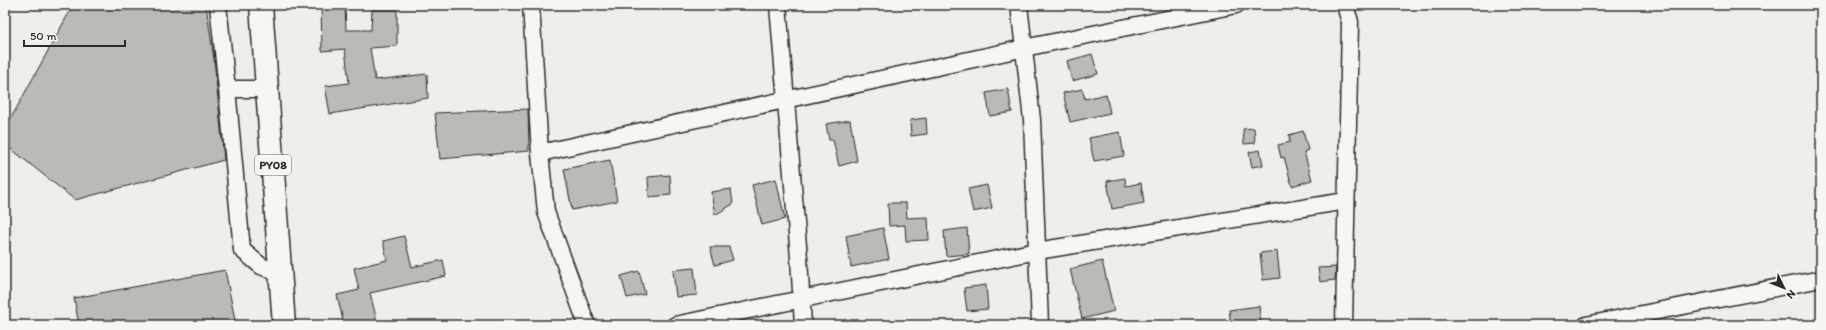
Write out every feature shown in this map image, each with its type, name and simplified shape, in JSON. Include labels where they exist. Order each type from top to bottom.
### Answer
[{"type":"highway","name":"PY08","points":[[261,5],[284,325]]},
{"type":"street","points":[[218,5],[242,250],[261,266],[281,274]]},
{"type":"street","points":[[531,5],[540,153],[546,212],[587,325]]},
{"type":"street","points":[[778,5],[803,325]]},
{"type":"street","points":[[1019,5],[1032,120],[1040,325]]},
{"type":"street","points":[[540,153],[1024,48],[1236,5]]},
{"type":"street","points":[[1344,325],[1350,22],[1345,5]]},
{"type":"street","points":[[227,89],[267,89]]},
{"type":"street","points":[[675,325],[801,298],[1037,251],[1346,201]]},
{"type":"street","points":[[1586,325],[1821,279]]},
{"type":"building","points":[[87,5],[206,5],[214,59],[224,160],[75,200],[5,144],[5,129],[71,9]]},
{"type":"building","points":[[321,5],[345,5],[346,30],[371,30],[372,10],[397,10],[397,46],[370,48],[375,80],[427,74],[428,98],[330,114],[325,86],[349,83],[345,49],[322,51]]},
{"type":"building","points":[[1092,54],[1098,74],[1072,81],[1067,61]]},
{"type":"building","points":[[1008,89],[1012,112],[990,116],[986,93]]},
{"type":"building","points":[[1082,89],[1085,99],[1106,94],[1110,113],[1070,122],[1063,93]]},
{"type":"building","points":[[528,109],[529,151],[440,159],[435,113]]},
{"type":"building","points":[[926,118],[927,134],[911,136],[910,120]]},
{"type":"building","points":[[850,120],[857,161],[839,166],[833,140],[829,140],[826,124]]},
{"type":"building","points":[[1254,128],[1255,143],[1244,144],[1243,129]]},
{"type":"building","points":[[1303,131],[1308,150],[1304,152],[1312,180],[1292,186],[1284,157],[1281,158],[1278,145],[1290,142],[1289,135]]},
{"type":"building","points":[[1120,132],[1124,156],[1094,161],[1089,138]]},
{"type":"building","points":[[1260,150],[1263,165],[1252,167],[1249,152]]},
{"type":"building","points":[[610,160],[617,201],[572,210],[564,169]]},
{"type":"building","points":[[670,175],[671,195],[649,197],[648,177]]},
{"type":"building","points":[[1125,178],[1126,186],[1141,183],[1144,203],[1112,209],[1107,181]]},
{"type":"building","points":[[776,179],[785,219],[762,225],[752,185]]},
{"type":"building","points":[[987,185],[992,208],[973,212],[968,189]]},
{"type":"building","points":[[731,189],[733,204],[715,215],[711,192]]},
{"type":"building","points":[[888,203],[906,203],[907,218],[928,217],[929,240],[906,241],[905,225],[889,226]]},
{"type":"building","points":[[883,228],[889,259],[851,267],[846,236]]},
{"type":"building","points":[[967,228],[969,254],[946,256],[944,231]]},
{"type":"building","points":[[404,236],[412,267],[443,260],[446,276],[370,293],[378,325],[344,325],[337,295],[359,290],[354,268],[387,260],[383,241]]},
{"type":"building","points":[[710,247],[729,247],[733,260],[715,265]]},
{"type":"building","points":[[1277,251],[1280,278],[1263,280],[1260,253]]},
{"type":"building","points":[[1102,261],[1114,311],[1082,319],[1070,269]]},
{"type":"building","points":[[1336,267],[1335,280],[1320,282],[1318,268]]},
{"type":"building","points":[[694,268],[697,295],[676,297],[673,270]]},
{"type":"building","points":[[225,270],[236,325],[79,325],[74,298]]},
{"type":"building","points":[[639,271],[645,294],[627,298],[621,276]]},
{"type":"building","points":[[986,285],[988,309],[967,311],[964,288]]},
{"type":"building","points":[[1259,306],[1261,323],[1231,325],[1229,310]]}]
